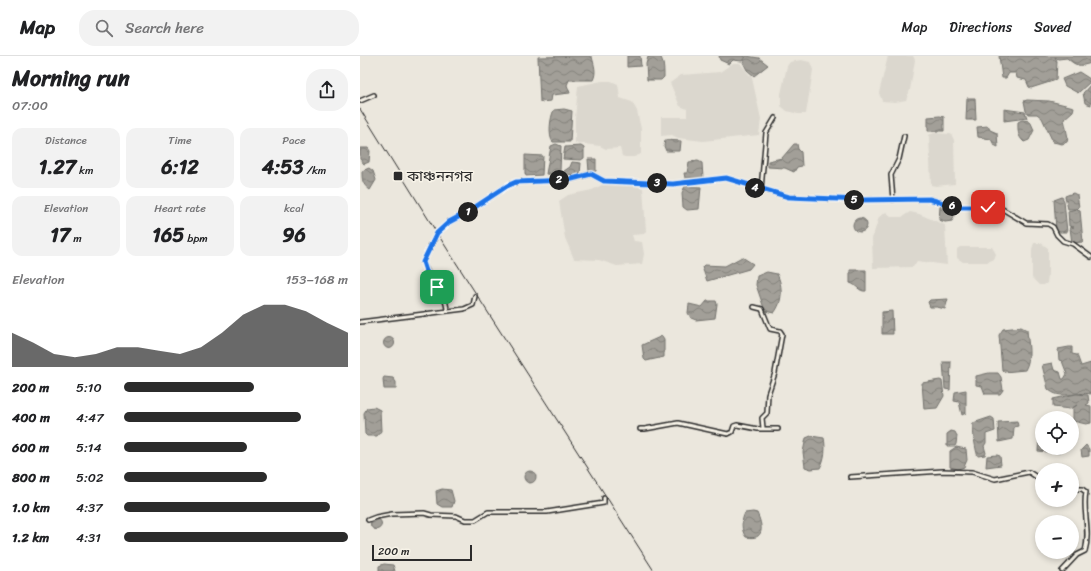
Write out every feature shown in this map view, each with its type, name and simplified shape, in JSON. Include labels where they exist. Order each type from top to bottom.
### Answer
[{"type":"street","points":[[360,101],[374,95]]},
{"type":"street","points":[[761,190],[766,134],[775,118]]},
{"type":"street","points":[[893,200],[891,175],[899,159],[904,136]]},
{"type":"street","points":[[446,311],[443,296],[426,271],[423,262],[437,233],[449,222],[516,182],[568,180],[591,174],[604,181],[673,184],[726,178],[761,190],[789,197],[813,199],[929,199],[958,207],[999,207],[1026,223],[1048,224],[1053,227],[1056,235],[1063,241],[1073,244],[1091,257]]},
{"type":"street","points":[[360,322],[470,307],[473,304],[475,296]]},
{"type":"street","points":[[754,307],[762,309],[770,329],[780,331],[782,334],[775,373],[768,394],[766,413],[762,418],[763,428]]},
{"type":"street","points":[[640,429],[645,430],[678,423],[728,434],[732,432],[734,426],[737,425],[758,429],[763,428],[778,430]]},
{"type":"street","points":[[850,477],[944,471],[972,472],[995,479],[1029,472],[1035,476]]},
{"type":"street","points":[[1062,571],[1077,555],[1085,551],[1087,545],[1087,519],[1083,506],[1086,490],[1079,490]]},
{"type":"street","points":[[368,520],[392,514],[424,513],[432,515],[456,516],[465,520],[475,520],[488,512],[561,510],[604,503],[604,498]]},
{"type":"shaded area","points":[[888,56],[913,56],[915,60],[910,90],[906,100],[895,102],[882,101],[879,93]]},
{"type":"shaded area","points":[[801,60],[810,62],[813,70],[806,114],[798,114],[787,111],[781,106],[781,94],[787,66],[790,62]]},
{"type":"shaded area","points":[[733,63],[740,63],[752,78],[761,119],[759,135],[703,141],[678,138],[672,135],[661,136],[661,117],[687,117],[687,109],[680,106],[670,83],[681,75],[720,72]]},
{"type":"shaded area","points":[[602,81],[611,81],[618,84],[620,98],[632,102],[637,111],[641,129],[641,154],[634,157],[625,157],[622,156],[620,148],[606,149],[600,146],[575,143],[575,119],[578,86]]},
{"type":"shaded area","points":[[934,133],[951,134],[954,140],[955,184],[936,186],[931,185],[929,135]]},
{"type":"shaded area","points":[[604,184],[630,184],[643,188],[646,231],[644,234],[632,235],[634,241],[642,242],[644,254],[642,264],[617,266],[599,260],[574,259],[565,238],[559,201],[568,195],[592,190]]},
{"type":"shaded area","points":[[886,212],[892,217],[902,217],[910,212],[919,214],[945,225],[947,265],[917,261],[913,267],[873,268],[872,239],[879,217]]},
{"type":"shaded area","points":[[1034,243],[1041,243],[1048,248],[1048,274],[1047,283],[1044,285],[1039,285],[1032,278],[1032,249]]},
{"type":"shaded area","points":[[960,247],[992,247],[996,254],[994,259],[988,262],[963,262],[957,258],[957,249]]},
{"type":"water","points":[[627,56],[640,56],[641,66],[627,67]]},
{"type":"water","points":[[660,56],[661,58],[664,66],[664,77],[661,80],[647,80],[646,64],[648,57]]},
{"type":"water","points":[[719,56],[745,56],[742,61],[733,60],[729,64],[720,60]]},
{"type":"water","points":[[746,56],[759,58],[768,65],[754,76],[747,70],[743,62]]},
{"type":"water","points":[[999,56],[1091,56],[1091,63],[1078,65],[1067,58],[1058,59],[1055,57],[1057,61],[1056,80],[1031,88],[1026,80],[1017,78],[1016,73],[1009,73],[1006,78],[1002,78]]},
{"type":"water","points":[[538,57],[592,57],[594,63],[595,71],[593,80],[569,80],[567,85],[570,93],[552,95],[551,101],[540,102]]},
{"type":"water","points":[[1079,72],[1090,79],[1090,82],[1078,93],[1065,86],[1062,79]]},
{"type":"water","points":[[1091,84],[1091,105],[1085,103],[1083,93]]},
{"type":"water","points":[[967,98],[975,98],[976,120],[966,120]]},
{"type":"water","points":[[1024,101],[1049,101],[1074,107],[1073,111],[1064,119],[1068,138],[1067,142],[1062,144],[1053,142],[1042,118],[1037,114],[1028,114],[1026,111]]},
{"type":"water","points":[[564,109],[572,111],[570,142],[553,142],[550,132],[554,110]]},
{"type":"water","points":[[1004,109],[1025,112],[1027,118],[1004,121]]},
{"type":"water","points":[[928,117],[944,117],[944,131],[928,131]]},
{"type":"water","points":[[1022,120],[1030,121],[1034,130],[1029,140],[1024,142],[1019,135],[1018,130],[1018,122]]},
{"type":"water","points":[[988,126],[990,130],[997,133],[998,147],[994,145],[991,139],[978,137],[977,127]]},
{"type":"water","points":[[665,140],[681,141],[680,151],[666,151],[664,146]]},
{"type":"water","points":[[556,144],[561,146],[559,175],[546,174],[551,146]]},
{"type":"water","points":[[794,144],[797,144],[798,149],[801,152],[802,166],[797,167],[794,172],[785,168],[768,167],[768,161],[782,158]]},
{"type":"water","points":[[581,146],[584,148],[584,158],[581,160],[563,159],[565,147]]},
{"type":"water","points":[[360,148],[368,148],[370,151],[369,162],[364,164],[360,159]]},
{"type":"water","points":[[525,155],[543,156],[542,175],[526,176]]},
{"type":"water","points":[[588,159],[596,159],[596,171],[592,173],[589,172]]},
{"type":"water","points":[[698,161],[702,163],[703,178],[685,178],[684,173],[687,173],[689,162]]},
{"type":"water","points":[[572,162],[581,163],[580,174],[565,175],[564,171],[570,167]]},
{"type":"water","points":[[369,168],[373,171],[376,180],[370,190],[364,184],[362,177],[362,171]]},
{"type":"water","points":[[685,186],[701,187],[699,209],[687,210],[683,207],[682,193]]},
{"type":"water","points":[[1073,193],[1077,195],[1079,207],[1077,209],[1080,210],[1083,242],[1072,243],[1070,228],[1074,227],[1069,226],[1068,211],[1076,209],[1068,209],[1065,196]]},
{"type":"water","points":[[1062,197],[1064,201],[1067,232],[1057,232],[1054,200]]},
{"type":"water","points":[[942,204],[952,208],[954,217],[952,221],[945,222],[939,220],[940,207]]},
{"type":"water","points":[[857,218],[863,218],[867,222],[867,228],[863,232],[857,232],[853,228],[853,222]]},
{"type":"water","points":[[742,257],[753,264],[749,269],[707,281],[702,267],[704,265],[725,266]]},
{"type":"water","points":[[850,270],[866,270],[866,291],[850,283]]},
{"type":"water","points":[[767,272],[777,274],[781,289],[779,304],[774,313],[765,311],[756,285],[757,276]]},
{"type":"water","points":[[948,299],[945,309],[930,307],[928,302],[930,300]]},
{"type":"water","points":[[707,301],[716,301],[715,318],[696,320],[691,318],[688,313],[689,304],[702,307]]},
{"type":"water","points":[[892,311],[893,334],[882,334],[882,312]]},
{"type":"water","points":[[1021,327],[1027,330],[1029,350],[1027,365],[1025,370],[1004,372],[1002,370],[999,335],[1003,329]]},
{"type":"water","points":[[662,336],[664,339],[664,357],[646,361],[644,359],[642,345]]},
{"type":"water","points":[[387,338],[391,338],[393,339],[393,347],[387,348],[384,345],[384,341]]},
{"type":"water","points":[[1072,347],[1072,354],[1077,355],[1081,366],[1091,363],[1091,394],[1085,393],[1063,395],[1053,393],[1048,389],[1042,365],[1052,363],[1054,370],[1060,372],[1062,379],[1064,379],[1067,374],[1062,361],[1059,360],[1058,349]]},
{"type":"water","points":[[943,362],[951,362],[950,390],[945,389]]},
{"type":"water","points":[[989,373],[998,373],[1001,377],[1003,390],[1000,394],[985,394],[982,386],[976,385],[976,376]]},
{"type":"water","points":[[384,377],[393,378],[396,382],[396,389],[384,389]]},
{"type":"water","points":[[942,381],[944,396],[937,408],[924,409],[922,383]]},
{"type":"water","points":[[966,390],[966,413],[962,415],[959,402],[954,401],[955,392]]},
{"type":"water","points":[[1076,394],[1088,395],[1089,403],[1086,405],[1091,406],[1091,423],[1086,424],[1079,422],[1079,411],[1073,411],[1073,408],[1077,405],[1070,409],[1053,407],[1053,399]]},
{"type":"water","points":[[374,407],[380,410],[381,431],[377,436],[367,436],[365,434],[364,413],[367,408]]},
{"type":"water","points":[[991,417],[994,419],[995,431],[986,434],[986,443],[984,446],[986,453],[985,455],[978,456],[974,440],[973,423]]},
{"type":"water","points":[[1017,421],[1018,426],[1014,427],[1013,439],[999,442],[998,422]]},
{"type":"water","points":[[951,431],[955,432],[957,436],[956,444],[955,446],[947,446],[947,434]]},
{"type":"water","points":[[811,436],[824,438],[825,453],[820,468],[811,469],[805,467],[803,452],[806,438]]},
{"type":"water","points":[[1086,445],[1089,449],[1089,456],[1082,457],[1081,450]]},
{"type":"water","points":[[956,447],[966,449],[967,460],[964,467],[958,469],[950,467],[950,451]]},
{"type":"water","points":[[987,456],[1000,456],[1001,465],[986,467]]},
{"type":"water","points":[[528,471],[532,471],[536,477],[532,483],[528,483],[524,479],[524,475]]},
{"type":"water","points":[[442,489],[451,490],[454,501],[452,507],[442,507],[437,504],[436,491]]},
{"type":"water","points":[[745,513],[757,513],[761,531],[757,537],[752,538],[744,535],[742,525]]},
{"type":"water","points":[[376,518],[380,520],[382,524],[380,528],[376,530],[372,528],[370,524],[372,520]]},
{"type":"water","points":[[384,564],[393,565],[395,571],[379,571],[379,566]]},
{"type":"railway","points":[[360,109],[437,233],[654,571]]},
{"type":"place","name":"কাঞ্চননগর","points":[[398,176]]},
{"type":"route","points":[[437,287],[426,271],[423,262],[437,233],[449,222],[516,182],[568,180],[591,174],[604,181],[673,184],[696,183],[726,178],[789,197],[860,200],[929,199],[938,200],[958,207],[988,207]]}]
